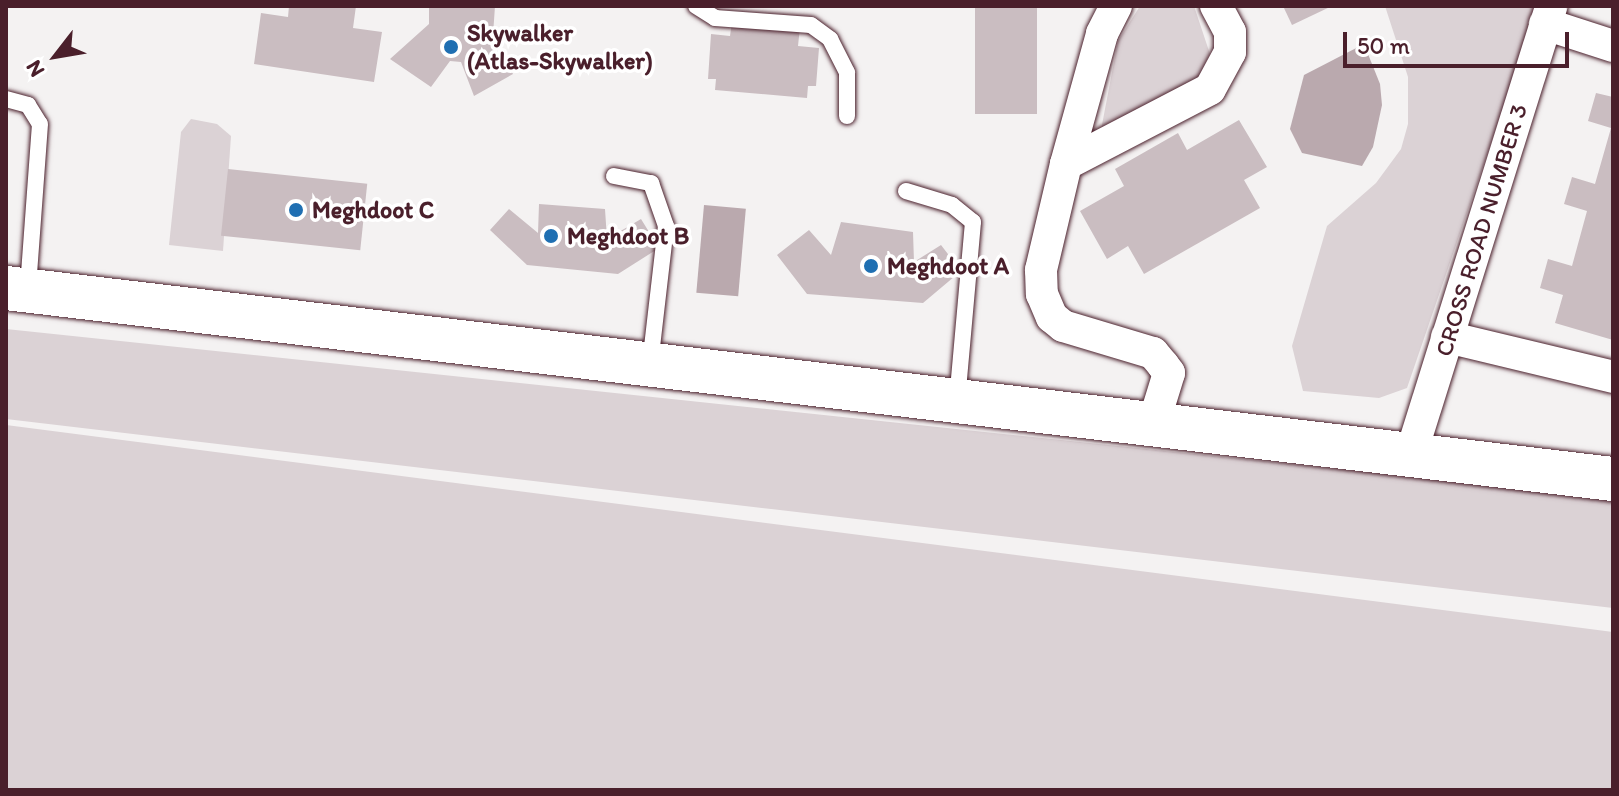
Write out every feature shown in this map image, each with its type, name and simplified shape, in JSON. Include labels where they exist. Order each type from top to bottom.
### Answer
[{"type":"street","points":[[1116,6],[1102,34],[1066,164],[1041,270],[1042,294],[1052,317],[1063,326],[1153,353],[1169,373],[1153,425]]},
{"type":"street","points":[[1066,164],[1210,89],[1230,52],[1230,32],[1216,6]]},
{"type":"street","points":[[1548,15],[1613,46]]},
{"type":"street","name":"CROSS ROAD NUMBER 3","points":[[1411,454],[1548,15]]},
{"type":"street","points":[[17,290],[1613,479]]},
{"type":"street","points":[[1447,337],[1613,377]]},
{"type":"lane","points":[[696,6],[715,18],[811,25],[830,39],[847,73],[847,116]]},
{"type":"lane","points":[[6,99],[28,105],[40,124],[17,290]]},
{"type":"lane","points":[[614,176],[651,183],[666,226],[650,365]]},
{"type":"lane","points":[[906,191],[952,205],[973,222],[956,402]]},
{"type":"shaded area","points":[[1140,6],[1194,6],[1210,54],[1199,76],[1182,90],[1101,130],[1118,41]]},
{"type":"shaded area","points":[[1385,6],[1538,6],[1407,388],[1379,398],[1303,391],[1292,346],[1327,226],[1376,183],[1401,149],[1408,124],[1408,77]]},
{"type":"shaded area","points":[[1364,44],[1380,84],[1382,105],[1373,147],[1362,166],[1302,153],[1290,129],[1304,75]]},
{"type":"shaded area","points":[[191,119],[217,124],[231,136],[223,251],[169,245],[181,132]]},
{"type":"shaded area","points":[[704,205],[746,209],[738,296],[696,293]]},
{"type":"shaded area","points":[[6,329],[1613,498],[1613,608],[6,419]]},
{"type":"shaded area","points":[[6,425],[1613,632],[1613,790],[6,790]]},
{"type":"building","points":[[289,6],[356,6],[353,28],[382,32],[374,82],[254,64],[261,13],[288,17]]},
{"type":"building","name":"Skywalker (Atlas-Skywalker)","points":[[429,6],[495,6],[493,35],[513,74],[474,96],[461,62],[450,61],[431,87],[390,59],[429,24]]},
{"type":"building","points":[[975,6],[1037,6],[1037,114],[975,114]]},
{"type":"building","points":[[1283,6],[1332,6],[1292,25]]},
{"type":"building","points":[[732,22],[800,27],[798,46],[819,48],[816,86],[808,86],[807,98],[715,90],[716,79],[708,79],[711,34],[730,36]]},
{"type":"building","points":[[1596,93],[1613,97],[1613,340],[1555,323],[1563,295],[1540,288],[1548,259],[1572,266],[1587,211],[1564,204],[1572,177],[1595,184],[1611,128],[1588,121]]},
{"type":"building","points":[[1239,120],[1267,167],[1244,180],[1260,208],[1144,274],[1128,246],[1107,259],[1080,211],[1124,186],[1115,169],[1178,133],[1187,150]]},
{"type":"building","name":"Meghdoot C","points":[[228,169],[367,184],[360,250],[221,236]]},
{"type":"building","name":"Meghdoot B","points":[[539,204],[605,209],[607,239],[641,219],[659,248],[618,274],[527,265],[490,230],[509,209],[538,233]]},
{"type":"building","name":"Meghdoot A","points":[[841,222],[913,232],[914,262],[941,245],[961,271],[923,303],[807,294],[777,255],[809,230],[831,255]]},
{"type":"place","name":"Skywalker (Atlas-Skywalker)","points":[[451,47]]},
{"type":"place","name":"Meghdoot C","points":[[296,210]]},
{"type":"place","name":"Meghdoot B","points":[[551,236]]},
{"type":"place","name":"Meghdoot A","points":[[871,266]]}]
